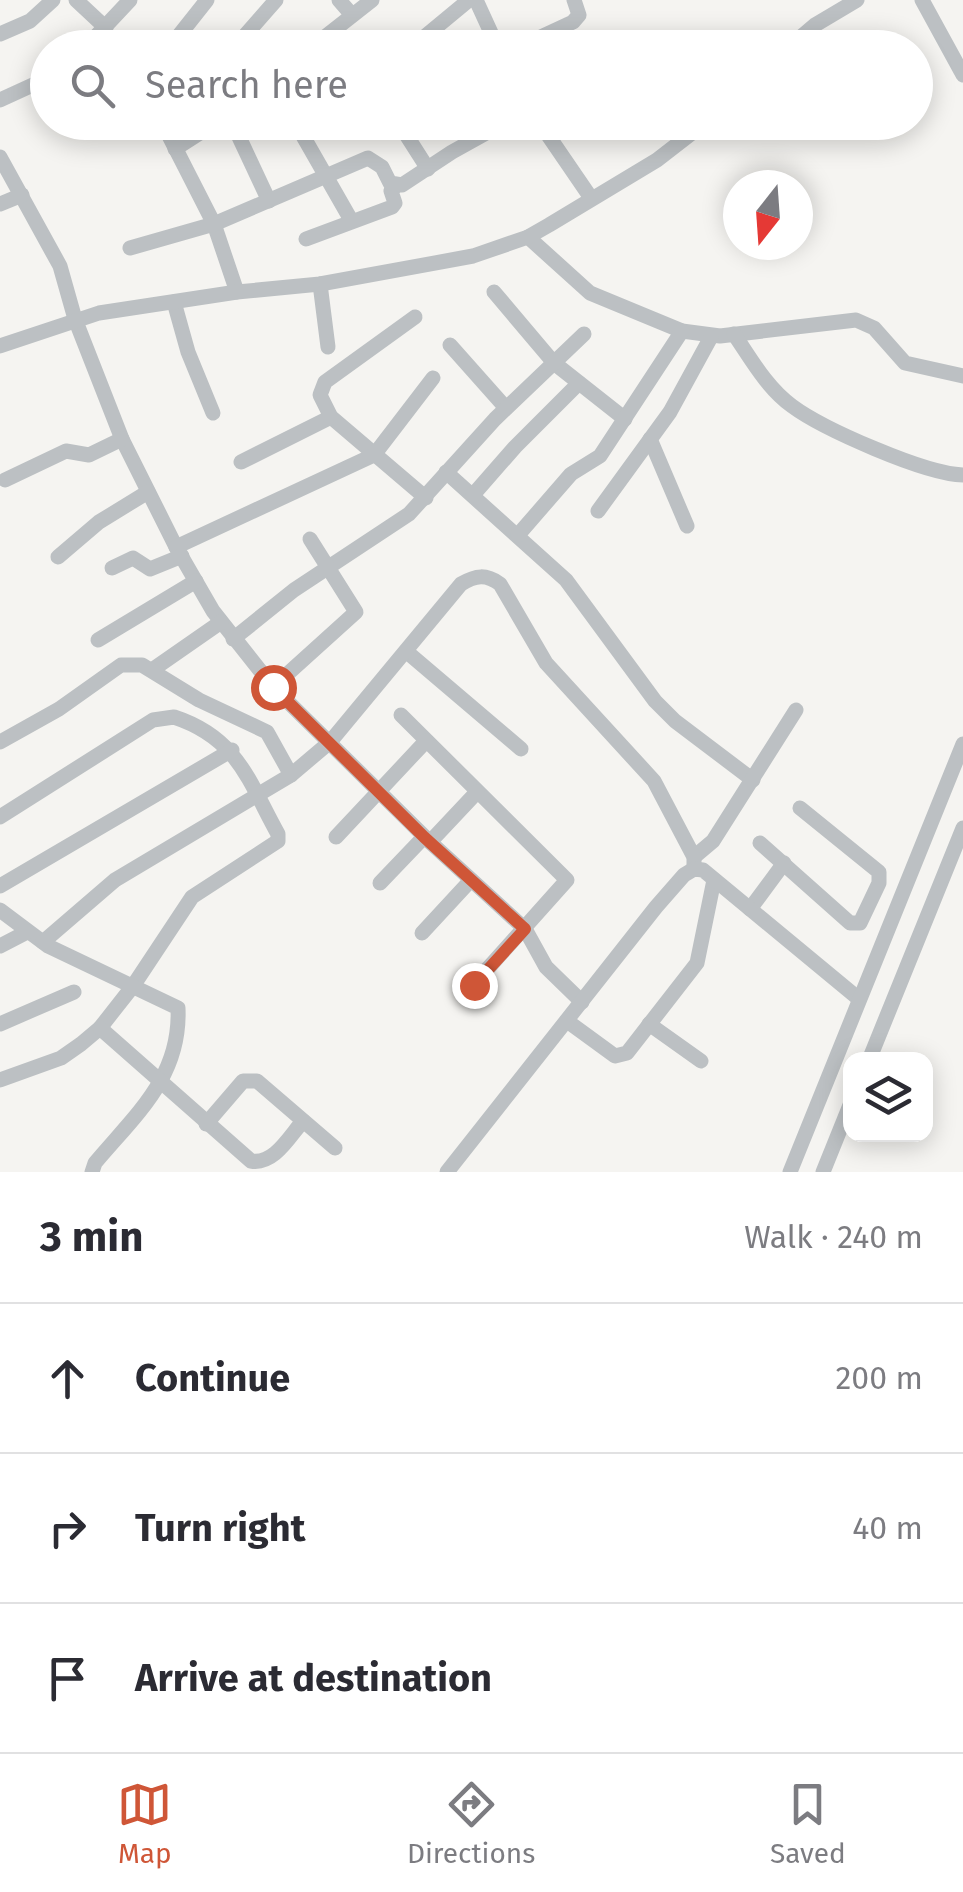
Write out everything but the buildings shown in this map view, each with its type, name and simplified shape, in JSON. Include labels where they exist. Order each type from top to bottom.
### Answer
[{"type":"street","points":[[0,34],[30,21],[54,0]]},
{"type":"street","points":[[76,0],[106,28],[130,0]]},
{"type":"street","points":[[183,30],[207,0]]},
{"type":"street","points":[[250,30],[276,0]]},
{"type":"street","points":[[339,0],[352,15]]},
{"type":"street","points":[[333,30],[372,0]]},
{"type":"street","points":[[432,30],[468,0]]},
{"type":"street","points":[[476,0],[490,30]]},
{"type":"street","points":[[555,30],[573,22],[578,15],[574,0]]},
{"type":"street","points":[[810,30],[857,0]]},
{"type":"street","points":[[922,0],[963,75]]},
{"type":"street","points":[[0,100],[30,86]]},
{"type":"street","points":[[171,140],[214,224],[237,292]]},
{"type":"street","points":[[175,149],[189,140]]},
{"type":"street","points":[[240,140],[269,201]]},
{"type":"street","points":[[305,140],[350,220]]},
{"type":"street","points":[[409,140],[428,169]]},
{"type":"street","points":[[306,239],[392,207],[391,191],[396,186],[476,140]]},
{"type":"street","points":[[553,140],[591,198]]},
{"type":"street","points":[[0,346],[75,319],[444,263],[528,238],[682,140]]},
{"type":"street","points":[[130,248],[214,224],[368,158],[376,161],[396,186]]},
{"type":"street","points":[[2,165],[60,266],[75,319],[122,439],[179,552],[221,622],[273,687],[525,929],[546,968],[582,1002]]},
{"type":"street","points":[[0,204],[22,195]]},
{"type":"street","points":[[528,238],[590,293],[682,332],[711,336],[856,320],[874,328],[905,363],[963,376]]},
{"type":"street","points":[[320,284],[328,347]]},
{"type":"street","points":[[494,292],[554,363],[625,418]]},
{"type":"street","points":[[174,302],[188,352],[213,414]]},
{"type":"street","points":[[415,318],[325,382],[320,391],[331,417],[426,498]]},
{"type":"street","points":[[518,535],[572,474],[600,456],[682,332]]},
{"type":"street","points":[[233,639],[294,590],[408,514],[506,408],[584,334]]},
{"type":"street","points":[[734,334],[764,379],[792,406],[927,470],[963,475]]},
{"type":"street","points":[[598,511],[670,412],[711,336]]},
{"type":"street","points":[[450,346],[506,408]]},
{"type":"street","points":[[112,568],[133,558],[150,569],[374,454],[432,378]]},
{"type":"street","points":[[473,495],[579,383]]},
{"type":"street","points":[[240,462],[331,417]]},
{"type":"street","points":[[5,480],[66,450],[89,455],[122,439]]},
{"type":"street","points":[[650,439],[687,526]]},
{"type":"street","points":[[446,472],[566,580],[655,701],[694,738],[753,780]]},
{"type":"street","points":[[58,557],[99,522],[148,492]]},
{"type":"street","points":[[273,687],[356,612],[310,540]]},
{"type":"street","points":[[43,942],[115,880],[290,775],[330,742],[461,584],[479,576],[500,584],[546,663],[654,781],[694,863],[860,999]]},
{"type":"street","points":[[98,640],[196,581]]},
{"type":"street","points":[[152,670],[221,622]]},
{"type":"street","points":[[407,652],[521,749]]},
{"type":"street","points":[[0,742],[60,709],[121,665],[133,663],[267,732],[290,775]]},
{"type":"street","points":[[447,1172],[656,907],[713,841],[796,710]]},
{"type":"street","points":[[400,716],[567,880],[474,985]]},
{"type":"street","points":[[0,818],[160,718],[182,719],[232,750],[278,834],[278,841],[192,897],[100,1028],[61,1058],[0,1080]]},
{"type":"street","points":[[336,836],[426,741]]},
{"type":"street","points":[[790,1172],[963,744]]},
{"type":"street","points":[[0,886],[232,750]]},
{"type":"street","points":[[380,883],[477,792]]},
{"type":"street","points":[[760,843],[850,923],[855,925],[864,919],[879,883],[878,872],[800,808]]},
{"type":"street","points":[[872,1052],[963,828]]},
{"type":"street","points":[[750,909],[784,863]]},
{"type":"street","points":[[422,933],[471,880]]},
{"type":"street","points":[[568,1021],[618,1056],[627,1053],[697,963],[714,880]]},
{"type":"street","points":[[0,910],[43,942],[178,1008],[174,1055],[162,1082],[95,1163],[92,1172]]},
{"type":"street","points":[[0,946],[27,932]]},
{"type":"street","points":[[0,1024],[74,992]]},
{"type":"street","points":[[649,1024],[701,1062]]},
{"type":"street","points":[[100,1028],[251,1161],[262,1163],[270,1159],[303,1120]]},
{"type":"street","points":[[206,1124],[249,1078],[336,1148]]},
{"type":"street","points":[[823,1172],[843,1122]]},
{"type":"route","points":[[273,687],[424,837],[525,929],[474,985]]}]
